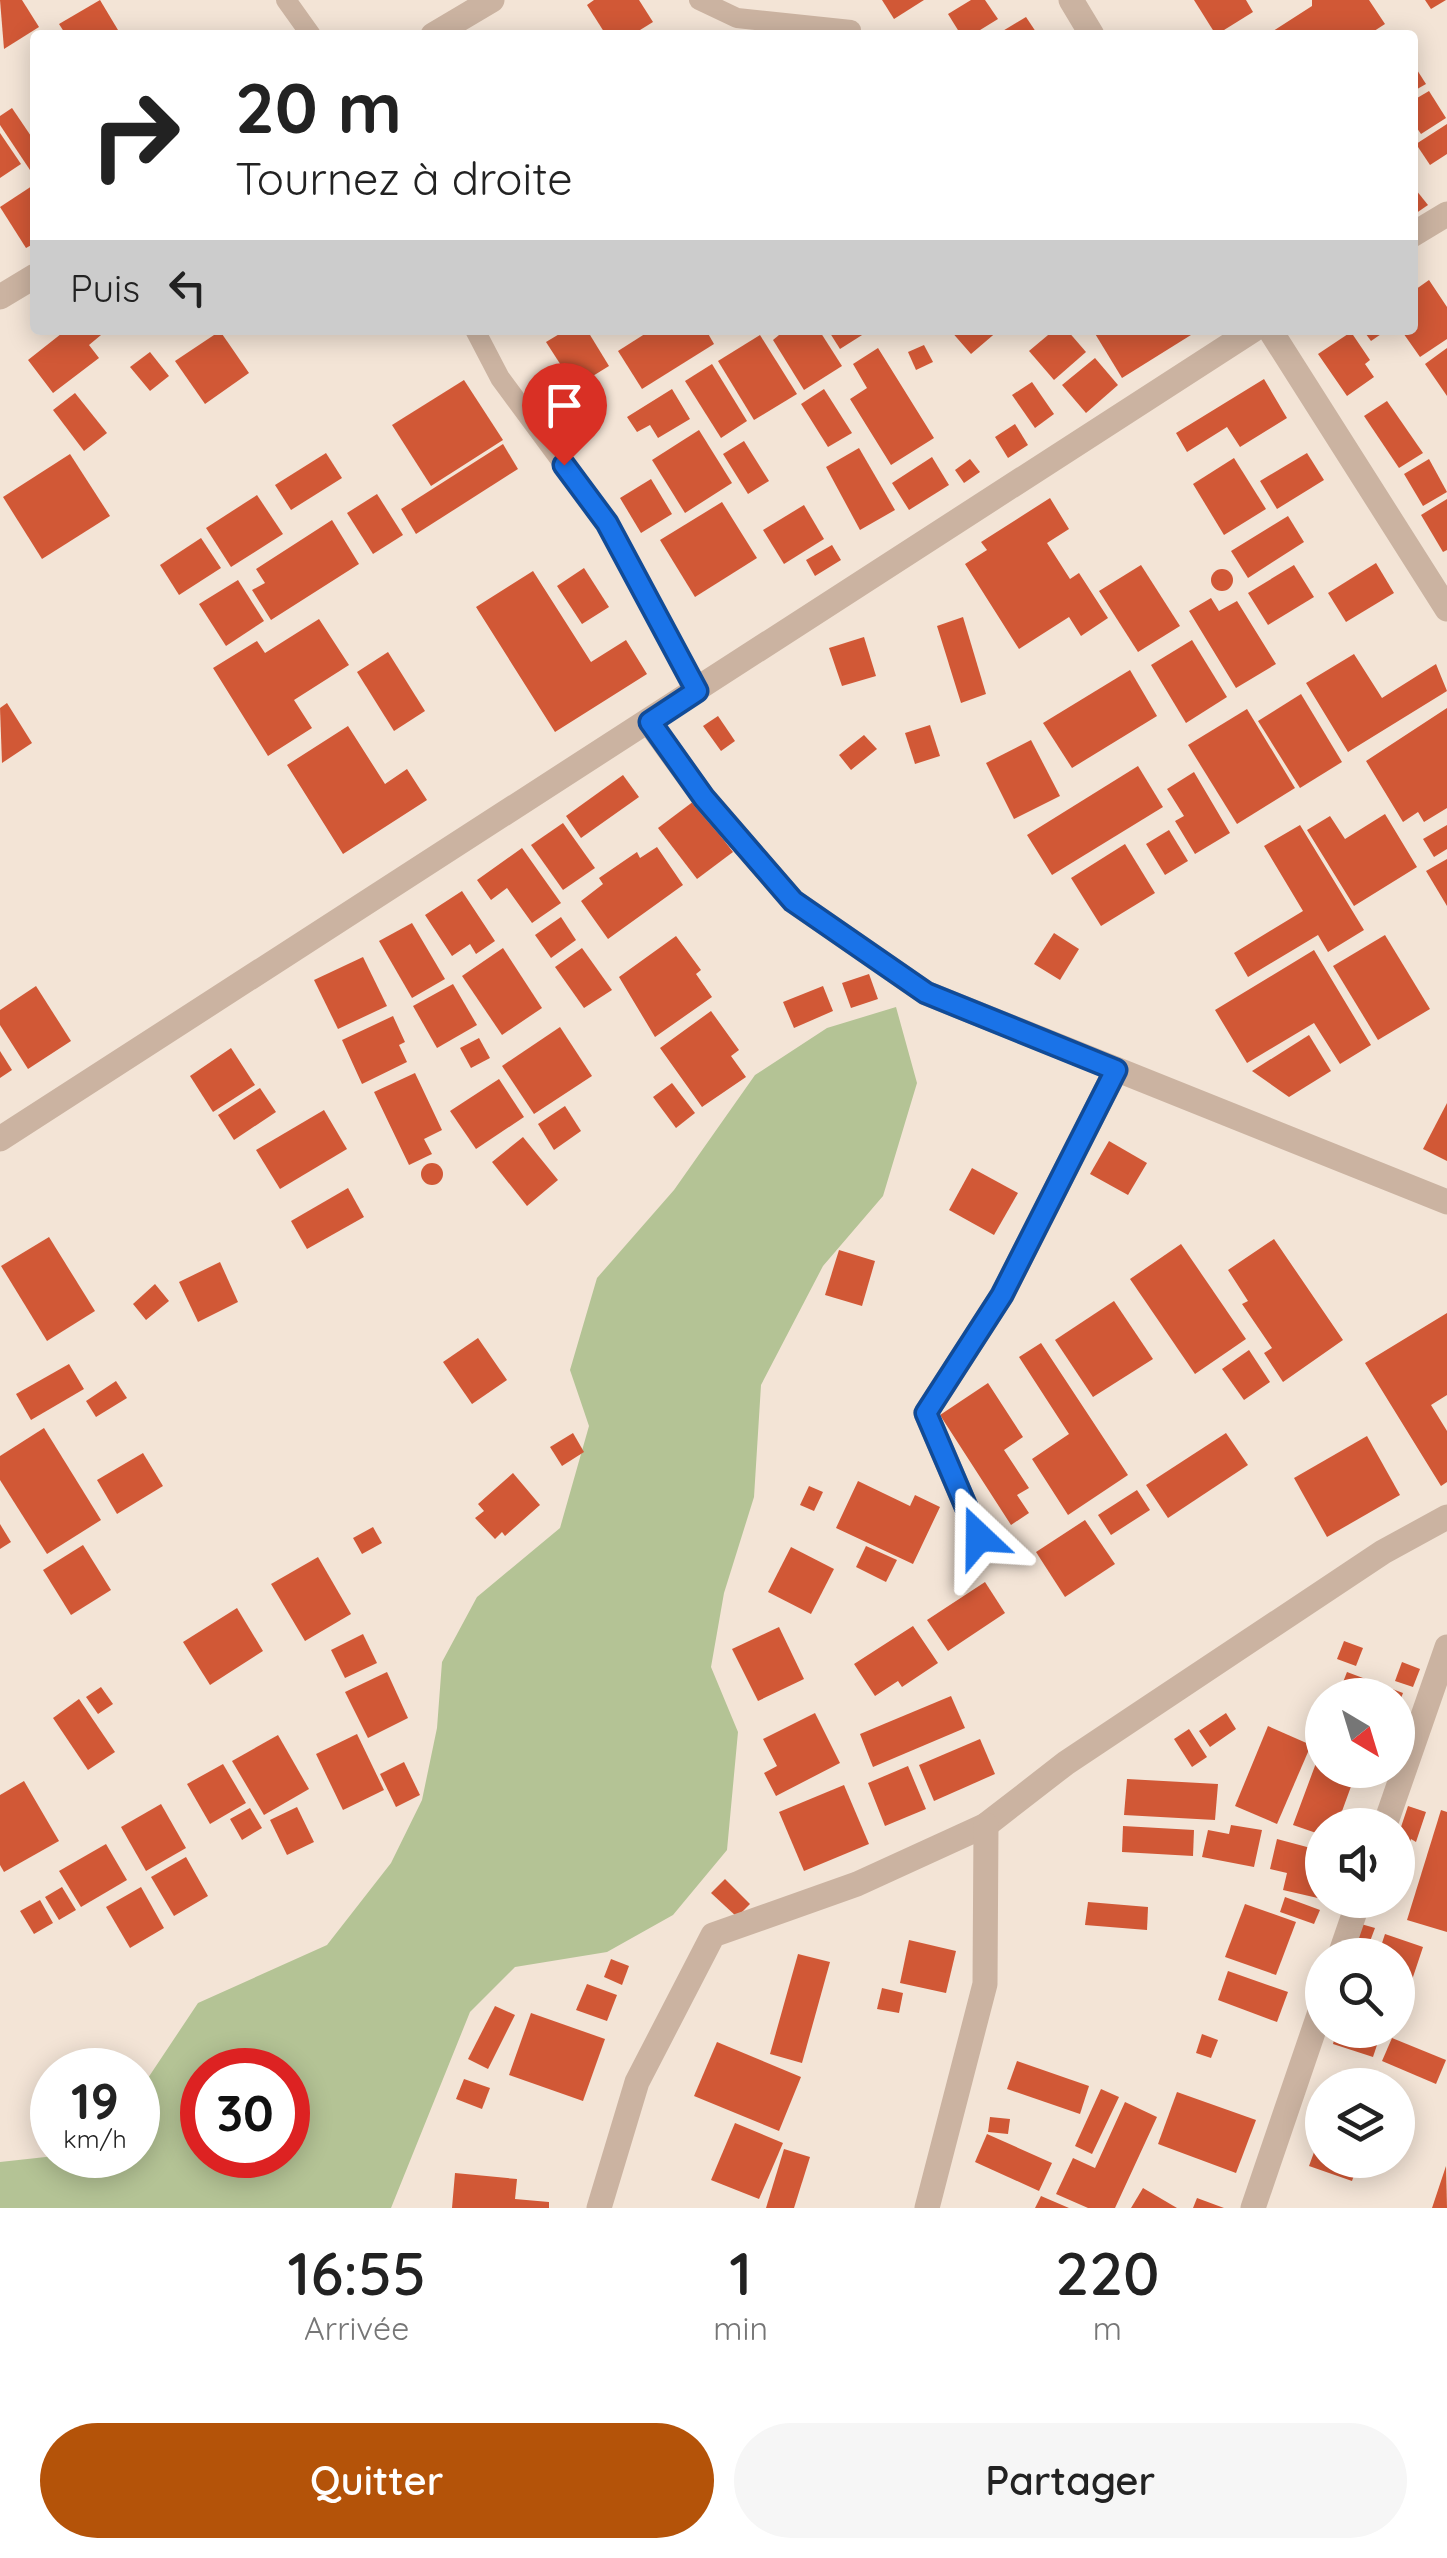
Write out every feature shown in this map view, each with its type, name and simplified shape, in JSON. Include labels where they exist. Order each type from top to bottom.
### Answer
[{"type":"street","points":[[441,30],[492,0]]},
{"type":"street","points":[[1071,0],[1089,30]]},
{"type":"street","points":[[1418,231],[1447,214]]},
{"type":"street","points":[[0,297],[30,279]]},
{"type":"street","points":[[0,1139],[1244,335]]},
{"type":"street","points":[[1273,335],[1447,609]]},
{"type":"street","points":[[650,722],[704,798],[793,901],[926,993],[1447,1202]]},
{"type":"street","points":[[979,1537],[926,1413],[1002,1295],[1116,1070]]},
{"type":"street","points":[[599,2208],[637,2082],[713,1935],[857,1884],[986,1826],[1130,1720],[1383,1552],[1447,1517]]},
{"type":"street","points":[[1391,1808],[1447,1647]]},
{"type":"street","points":[[927,2208],[986,1984],[986,1826]]},
{"type":"street","points":[[1252,2208],[1307,2048]]},
{"type":"lane","points":[[286,0],[307,30]]},
{"type":"lane","points":[[699,0],[737,18],[851,30]]},
{"type":"lane","points":[[478,335],[500,378],[607,523],[697,691]]},
{"type":"green space","points":[[896,1007],[917,1083],[883,1196],[823,1266],[761,1385],[754,1497],[724,1593],[711,1667],[738,1732],[727,1850],[673,1915],[607,1952],[515,1967],[470,2012],[391,2208],[0,2208],[0,2162],[30,2159],[30,2178],[160,2178],[160,2060],[198,2003],[327,1945],[391,1863],[422,1800],[437,1728],[442,1662],[477,1597],[560,1528],[589,1426],[570,1370],[597,1278],[674,1190],[755,1075],[827,1028]]},
{"type":"building","points":[[0,0],[22,0],[39,27],[4,49]]},
{"type":"building","points":[[100,0],[118,30],[63,30],[59,24]]},
{"type":"building","points":[[594,0],[639,0],[653,22],[640,30],[603,30],[587,5]]},
{"type":"building","points":[[882,0],[924,0],[894,19]]},
{"type":"building","points":[[971,0],[985,0],[998,19],[980,30],[958,30],[948,14]]},
{"type":"building","points":[[1194,0],[1246,0],[1253,12],[1224,30],[1213,30]]},
{"type":"building","points":[[1312,0],[1369,0],[1385,24],[1376,30],[1275,30],[1312,6]]},
{"type":"building","points":[[1425,0],[1446,0],[1431,9]]},
{"type":"building","points":[[1026,17],[1035,30],[1004,30]]},
{"type":"building","points":[[1418,71],[1426,84],[1418,89]]},
{"type":"building","points":[[1429,91],[1446,118],[1421,134],[1418,130],[1418,97]]},
{"type":"building","points":[[12,108],[30,135],[30,170],[0,125],[0,116]]},
{"type":"building","points":[[1447,124],[1447,154],[1430,165],[1418,143]]},
{"type":"building","points":[[0,133],[21,164],[0,178]]},
{"type":"building","points":[[30,187],[30,246],[26,248],[0,207]]},
{"type":"building","points":[[1418,192],[1428,205],[1418,212]]},
{"type":"building","points":[[1429,280],[1447,307],[1447,339],[1420,357],[1405,335],[1418,335],[1418,288]]},
{"type":"building","points":[[60,335],[101,335],[89,345],[99,358],[53,393],[28,360]]},
{"type":"building","points":[[214,335],[223,335],[249,373],[205,404],[175,361]]},
{"type":"building","points":[[558,335],[590,335],[609,366],[575,387],[546,342]]},
{"type":"building","points":[[643,335],[709,335],[714,344],[642,389],[618,351]]},
{"type":"building","points":[[760,335],[797,394],[754,420],[718,361]]},
{"type":"building","points":[[779,335],[822,335],[842,366],[804,390],[773,340]]},
{"type":"building","points":[[831,335],[862,335],[840,349]]},
{"type":"building","points":[[954,335],[993,335],[971,354]]},
{"type":"building","points":[[1048,335],[1071,335],[1086,352],[1054,380],[1029,351]]},
{"type":"building","points":[[1096,335],[1191,335],[1122,378]]},
{"type":"building","points":[[1346,335],[1353,335],[1370,360],[1365,364],[1374,377],[1347,396],[1318,354]]},
{"type":"building","points":[[924,345],[933,362],[916,370],[908,352]]},
{"type":"building","points":[[878,348],[934,438],[891,465],[850,399],[867,388],[853,364]]},
{"type":"building","points":[[1447,348],[1447,396],[1425,364]]},
{"type":"building","points":[[150,352],[169,376],[150,391],[130,367]]},
{"type":"building","points":[[1095,358],[1118,385],[1086,413],[1062,385]]},
{"type":"building","points":[[712,364],[747,421],[721,438],[685,381]]},
{"type":"building","points":[[1264,379],[1287,418],[1240,447],[1227,427],[1187,452],[1176,433]]},
{"type":"building","points":[[464,380],[503,440],[431,486],[392,425]]},
{"type":"building","points":[[1032,382],[1054,414],[1035,428],[1012,395]]},
{"type":"building","points":[[672,389],[690,419],[658,438],[650,425],[637,432],[627,417]]},
{"type":"building","points":[[824,389],[852,433],[828,447],[801,404]]},
{"type":"building","points":[[75,393],[107,433],[84,451],[53,410]]},
{"type":"building","points":[[1387,401],[1423,453],[1399,468],[1364,416]]},
{"type":"building","points":[[1015,424],[1028,445],[1008,458],[995,437]]},
{"type":"building","points":[[699,430],[732,483],[685,513],[652,460]]},
{"type":"building","points":[[744,441],[769,481],[748,494],[723,454]]},
{"type":"building","points":[[503,444],[518,469],[416,534],[401,509]]},
{"type":"building","points":[[859,448],[895,510],[860,530],[826,467]]},
{"type":"building","points":[[326,453],[342,478],[291,510],[275,485]]},
{"type":"building","points":[[1307,453],[1324,480],[1277,509],[1260,481]]},
{"type":"building","points":[[70,454],[110,516],[42,559],[3,497]]},
{"type":"building","points":[[932,457],[949,485],[909,510],[892,483]]},
{"type":"building","points":[[1234,458],[1266,509],[1224,535],[1193,484]]},
{"type":"building","points":[[970,459],[980,472],[964,483],[955,470]]},
{"type":"building","points":[[1429,459],[1447,492],[1423,506],[1404,474]]},
{"type":"building","points":[[651,479],[672,514],[641,533],[620,498]]},
{"type":"building","points":[[377,494],[403,535],[373,554],[347,513]]},
{"type":"building","points":[[257,495],[283,534],[231,567],[206,528]]},
{"type":"building","points":[[1050,498],[1069,529],[1047,543],[1070,579],[1079,573],[1108,618],[1081,636],[1069,617],[1019,649],[965,564],[987,550],[981,542]]},
{"type":"building","points":[[1447,499],[1447,550],[1443,552],[1421,515]]},
{"type":"building","points":[[722,502],[757,558],[695,597],[660,540]]},
{"type":"building","points":[[804,505],[824,539],[784,564],[763,530]]},
{"type":"building","points":[[1288,516],[1304,542],[1248,578],[1231,551]]},
{"type":"building","points":[[332,520],[359,564],[271,620],[252,590],[265,583],[256,569]]},
{"type":"building","points":[[201,538],[221,568],[179,595],[160,565]]},
{"type":"building","points":[[832,545],[841,560],[815,576],[806,560]]},
{"type":"building","points":[[1376,563],[1394,593],[1346,622],[1328,593]]},
{"type":"building","points":[[1141,565],[1180,626],[1138,652],[1099,591]]},
{"type":"building","points":[[1294,565],[1314,597],[1268,625],[1248,593]]},
{"type":"building","points":[[584,568],[609,607],[582,624],[557,586]]},
{"type":"building","points":[[1222,569],[1230,572],[1230,588],[1222,591],[1214,588],[1211,580],[1214,572]]},
{"type":"building","points":[[533,571],[591,662],[626,640],[647,674],[555,732],[476,607]]},
{"type":"building","points":[[238,580],[264,621],[226,646],[199,604]]},
{"type":"building","points":[[1211,598],[1219,611],[1237,601],[1276,664],[1236,688],[1189,611]]},
{"type":"building","points":[[963,617],[986,694],[961,703],[937,626]]},
{"type":"building","points":[[319,619],[349,665],[294,700],[312,728],[268,756],[213,668],[257,641],[265,653]]},
{"type":"building","points":[[864,637],[876,676],[842,686],[829,648]]},
{"type":"building","points":[[1192,640],[1227,697],[1186,723],[1151,665]]},
{"type":"building","points":[[388,652],[425,711],[394,731],[357,672]]},
{"type":"building","points":[[1354,654],[1382,698],[1436,664],[1447,691],[1348,752],[1306,683]]},
{"type":"building","points":[[1130,670],[1157,716],[1072,768],[1043,723]]},
{"type":"building","points":[[1301,694],[1342,762],[1300,788],[1258,721]]},
{"type":"building","points":[[7,703],[32,743],[2,763],[0,708]]},
{"type":"building","points":[[1447,708],[1447,808],[1424,822],[1418,812],[1403,822],[1366,761]]},
{"type":"building","points":[[1247,709],[1295,788],[1237,824],[1188,745]]},
{"type":"building","points":[[718,716],[735,741],[721,751],[703,726]]},
{"type":"building","points":[[930,725],[940,756],[915,764],[905,733]]},
{"type":"building","points":[[348,726],[385,784],[407,769],[427,800],[343,854],[287,765]]},
{"type":"building","points":[[864,735],[877,749],[851,770],[839,755]]},
{"type":"building","points":[[1031,740],[1060,796],[1014,819],[986,763]]},
{"type":"building","points":[[1138,766],[1163,807],[1052,875],[1027,835]]},
{"type":"building","points":[[1194,772],[1230,833],[1195,854],[1175,821],[1184,816],[1167,789]]},
{"type":"building","points":[[623,775],[639,797],[581,838],[566,816]]},
{"type":"building","points":[[694,801],[733,852],[697,879],[658,828]]},
{"type":"building","points":[[1385,814],[1417,867],[1354,906],[1307,830],[1330,816],[1345,839]]},
{"type":"building","points":[[563,823],[595,868],[563,890],[531,845]]},
{"type":"building","points":[[1300,825],[1364,930],[1328,952],[1318,935],[1248,977],[1234,953],[1303,911],[1264,846]]},
{"type":"building","points":[[1447,825],[1447,849],[1434,857],[1423,839]]},
{"type":"building","points":[[1169,830],[1188,861],[1165,875],[1146,844]]},
{"type":"building","points":[[1125,844],[1155,893],[1101,926],[1071,878]]},
{"type":"building","points":[[657,847],[683,885],[608,939],[581,901],[603,884],[599,878],[637,852],[640,858]]},
{"type":"building","points":[[522,848],[561,903],[532,923],[507,888],[491,900],[477,880]]},
{"type":"building","points":[[1447,859],[1447,906],[1426,871]]},
{"type":"building","points":[[462,891],[495,941],[476,954],[470,944],[452,956],[425,915]]},
{"type":"building","points":[[561,917],[576,940],[551,958],[535,935]]},
{"type":"building","points":[[412,923],[445,979],[412,998],[379,941]]},
{"type":"building","points":[[1054,933],[1079,949],[1060,980],[1034,964]]},
{"type":"building","points":[[1385,935],[1430,1009],[1378,1040],[1333,966]]},
{"type":"building","points":[[676,936],[701,970],[696,974],[712,997],[655,1037],[619,977]]},
{"type":"building","points":[[503,948],[542,1008],[502,1035],[462,976]]},
{"type":"building","points":[[582,948],[612,990],[584,1008],[555,967]]},
{"type":"building","points":[[1314,950],[1371,1045],[1340,1064],[1314,1023],[1247,1063],[1215,1010]]},
{"type":"building","points":[[363,957],[387,1006],[338,1029],[314,980]]},
{"type":"building","points":[[869,974],[878,999],[851,1008],[842,983]]},
{"type":"building","points":[[453,984],[477,1025],[437,1048],[413,1006]]},
{"type":"building","points":[[36,986],[71,1041],[28,1069],[0,1025],[0,1010]]},
{"type":"building","points":[[823,986],[833,1011],[794,1028],[783,1002]]},
{"type":"building","points":[[711,1011],[739,1050],[731,1056],[746,1077],[702,1107],[660,1048]]},
{"type":"building","points":[[393,1016],[405,1042],[399,1045],[407,1062],[362,1084],[342,1040]]},
{"type":"building","points":[[560,1027],[592,1076],[534,1114],[502,1066]]},
{"type":"building","points":[[1309,1035],[1331,1071],[1289,1097],[1252,1071]]},
{"type":"building","points":[[479,1038],[490,1058],[471,1068],[460,1048]]},
{"type":"building","points":[[231,1048],[255,1085],[213,1112],[190,1076]]},
{"type":"building","points":[[0,1051],[12,1070],[0,1078]]},
{"type":"building","points":[[415,1073],[442,1130],[424,1139],[432,1154],[409,1165],[374,1092]]},
{"type":"building","points":[[499,1079],[524,1117],[476,1149],[450,1111]]},
{"type":"building","points":[[672,1083],[695,1113],[676,1128],[653,1097]]},
{"type":"building","points":[[260,1088],[276,1112],[234,1140],[218,1115]]},
{"type":"building","points":[[1447,1103],[1447,1161],[1423,1149]]},
{"type":"building","points":[[565,1106],[581,1131],[554,1150],[538,1124]]},
{"type":"building","points":[[324,1110],[347,1149],[280,1189],[256,1150]]},
{"type":"building","points":[[523,1137],[558,1180],[527,1206],[492,1162]]},
{"type":"building","points":[[1109,1141],[1147,1163],[1128,1195],[1090,1174]]},
{"type":"building","points":[[432,1163],[440,1166],[440,1182],[432,1185],[424,1182],[421,1174],[424,1166]]},
{"type":"building","points":[[972,1168],[1018,1193],[994,1235],[949,1210]]},
{"type":"building","points":[[348,1188],[364,1217],[307,1249],[291,1221]]},
{"type":"building","points":[[49,1237],[95,1311],[47,1341],[1,1266]]},
{"type":"building","points":[[1274,1239],[1343,1340],[1283,1382],[1264,1353],[1272,1348],[1242,1304],[1248,1301],[1228,1270]]},
{"type":"building","points":[[1181,1244],[1246,1339],[1195,1374],[1130,1279]]},
{"type":"building","points":[[839,1250],[875,1261],[862,1306],[825,1295]]},
{"type":"building","points":[[220,1262],[238,1302],[198,1322],[179,1282]]},
{"type":"building","points":[[155,1284],[169,1301],[146,1320],[133,1304]]},
{"type":"building","points":[[1114,1301],[1153,1359],[1093,1397],[1055,1340]]},
{"type":"building","points":[[1447,1313],[1447,1395],[1431,1405],[1447,1431],[1447,1482],[1441,1486],[1365,1363]]},
{"type":"building","points":[[478,1338],[507,1380],[472,1404],[443,1362]]},
{"type":"building","points":[[1041,1343],[1128,1475],[1068,1515],[1032,1459],[1069,1434],[1019,1357]]},
{"type":"building","points":[[1249,1350],[1270,1382],[1244,1400],[1222,1369]]},
{"type":"building","points":[[69,1364],[84,1389],[31,1420],[16,1394]]},
{"type":"building","points":[[116,1381],[127,1398],[96,1417],[86,1401]]},
{"type":"building","points":[[988,1383],[1023,1437],[1004,1450],[1029,1488],[1017,1495],[1029,1513],[1011,1525],[940,1415]]},
{"type":"building","points":[[44,1428],[101,1520],[47,1554],[0,1480],[0,1456]]},
{"type":"building","points":[[573,1433],[584,1452],[562,1466],[550,1447]]},
{"type":"building","points":[[1226,1433],[1248,1465],[1168,1518],[1146,1485]]},
{"type":"building","points":[[1367,1436],[1400,1495],[1327,1537],[1294,1478]]},
{"type":"building","points":[[143,1453],[163,1486],[117,1514],[97,1480]]},
{"type":"building","points":[[513,1473],[540,1505],[505,1536],[502,1532],[495,1539],[475,1518],[484,1511],[478,1504]]},
{"type":"building","points":[[858,1481],[910,1506],[915,1495],[940,1507],[913,1564],[836,1528]]},
{"type":"building","points":[[809,1486],[823,1492],[814,1511],[800,1505]]},
{"type":"building","points":[[1137,1490],[1150,1510],[1111,1535],[1098,1515]]},
{"type":"building","points":[[1085,1520],[1115,1564],[1065,1597],[1036,1552]]},
{"type":"building","points":[[0,1524],[11,1542],[0,1549]]},
{"type":"building","points":[[373,1527],[382,1543],[362,1554],[353,1538]]},
{"type":"building","points":[[83,1545],[111,1590],[71,1615],[43,1570]]},
{"type":"building","points":[[866,1546],[897,1560],[886,1582],[856,1567]]},
{"type":"building","points":[[791,1547],[834,1569],[811,1614],[768,1592]]},
{"type":"building","points":[[318,1557],[351,1614],[305,1641],[271,1584]]},
{"type":"building","points":[[985,1582],[1005,1613],[948,1651],[927,1620]]},
{"type":"building","points":[[237,1608],[263,1651],[210,1685],[183,1642]]},
{"type":"building","points":[[913,1626],[938,1663],[902,1687],[898,1681],[875,1696],[854,1664]]},
{"type":"building","points":[[779,1627],[804,1679],[758,1701],[732,1649]]},
{"type":"building","points":[[363,1634],[377,1663],[345,1678],[331,1650]]},
{"type":"building","points":[[1344,1641],[1363,1648],[1356,1666],[1337,1659]]},
{"type":"building","points":[[1402,1662],[1420,1669],[1415,1682],[1415,1678],[1396,1678]]},
{"type":"building","points":[[387,1672],[408,1718],[368,1738],[345,1692]]},
{"type":"building","points":[[101,1687],[113,1704],[98,1714],[86,1697]]},
{"type":"building","points":[[951,1696],[965,1728],[873,1767],[860,1734]]},
{"type":"building","points":[[79,1699],[115,1752],[88,1770],[53,1718]]},
{"type":"building","points":[[815,1713],[840,1763],[776,1796],[764,1773],[777,1766],[763,1739]]},
{"type":"building","points":[[1226,1713],[1236,1729],[1210,1747],[1199,1731]]},
{"type":"building","points":[[1268,1726],[1305,1742],[1305,1759],[1277,1824],[1235,1806]]},
{"type":"building","points":[[1189,1729],[1207,1757],[1192,1767],[1174,1739]]},
{"type":"building","points":[[357,1734],[384,1790],[343,1810],[316,1754]]},
{"type":"building","points":[[278,1735],[309,1789],[264,1815],[232,1761]]},
{"type":"building","points":[[980,1739],[995,1774],[934,1801],[919,1765]]},
{"type":"building","points":[[404,1762],[420,1795],[396,1807],[380,1774]]},
{"type":"building","points":[[223,1764],[246,1803],[210,1824],[187,1784]]},
{"type":"building","points":[[908,1766],[926,1809],[885,1826],[868,1783]]},
{"type":"building","points":[[1127,1779],[1218,1784],[1215,1820],[1124,1815]]},
{"type":"building","points":[[24,1781],[59,1841],[4,1872],[0,1865],[0,1795]]},
{"type":"building","points":[[844,1785],[869,1844],[804,1871],[779,1812]]},
{"type":"building","points":[[1307,1788],[1350,1788],[1343,1808],[1305,1808],[1305,1829],[1293,1825]]},
{"type":"building","points":[[161,1804],[186,1848],[146,1871],[121,1827]]},
{"type":"building","points":[[297,1807],[314,1842],[287,1855],[270,1820]]},
{"type":"building","points":[[250,1808],[262,1828],[242,1840],[230,1819]]},
{"type":"building","points":[[1415,1808],[1426,1812],[1415,1841]]},
{"type":"building","points":[[1441,1810],[1447,1812],[1447,1932],[1407,1920],[1415,1918],[1415,1894]]},
{"type":"building","points":[[1231,1825],[1262,1830],[1254,1867],[1202,1857],[1208,1830],[1229,1834]]},
{"type":"building","points":[[1123,1826],[1194,1830],[1193,1856],[1122,1852]]},
{"type":"building","points":[[1277,1839],[1305,1846],[1305,1895],[1283,1890],[1287,1873],[1270,1869]]},
{"type":"building","points":[[106,1844],[127,1880],[81,1907],[59,1871]]},
{"type":"building","points":[[186,1857],[208,1896],[174,1916],[151,1877]]},
{"type":"building","points":[[725,1879],[750,1904],[737,1917],[711,1893]]},
{"type":"building","points":[[62,1887],[76,1910],[59,1920],[45,1897]]},
{"type":"building","points":[[141,1887],[164,1928],[130,1948],[106,1907]]},
{"type":"building","points":[[1285,1897],[1305,1904],[1305,1918],[1317,1918],[1314,1924],[1280,1912]]},
{"type":"building","points":[[40,1900],[53,1923],[34,1934],[20,1911]]},
{"type":"building","points":[[1088,1902],[1148,1907],[1147,1930],[1085,1925]]},
{"type":"building","points":[[1245,1904],[1296,1922],[1276,1975],[1225,1957]]},
{"type":"building","points":[[1361,1924],[1375,1928],[1371,1938],[1357,1938]]},
{"type":"building","points":[[909,1940],[956,1951],[946,1993],[900,1983]]},
{"type":"building","points":[[1415,1944],[1423,1947],[1415,1971]]},
{"type":"building","points":[[798,1954],[830,1962],[802,2063],[770,2054]]},
{"type":"building","points":[[611,1959],[629,1966],[622,1985],[604,1977]]},
{"type":"building","points":[[1228,1971],[1288,1992],[1277,2022],[1218,2000]]},
{"type":"building","points":[[587,1984],[617,1995],[607,2021],[576,2010]]},
{"type":"building","points":[[882,1988],[903,1993],[899,2013],[877,2009]]},
{"type":"building","points":[[495,2006],[515,2015],[488,2069],[468,2059]]},
{"type":"building","points":[[531,2013],[605,2039],[583,2101],[509,2075]]},
{"type":"building","points":[[1202,2034],[1218,2040],[1211,2058],[1196,2053]]},
{"type":"building","points":[[717,2042],[801,2077],[779,2131],[694,2096]]},
{"type":"building","points":[[1415,2047],[1446,2060],[1436,2084],[1415,2075],[1415,2068],[1398,2068],[1382,2061],[1388,2048]]},
{"type":"building","points":[[1345,2048],[1376,2048],[1373,2057]]},
{"type":"building","points":[[1017,2061],[1089,2086],[1080,2114],[1007,2089]]},
{"type":"building","points":[[464,2079],[490,2088],[482,2109],[456,2099]]},
{"type":"building","points":[[1101,2089],[1119,2097],[1092,2154],[1075,2146]]},
{"type":"building","points":[[1177,2092],[1256,2120],[1236,2173],[1158,2144]]},
{"type":"building","points":[[1125,2102],[1157,2117],[1115,2208],[1088,2208],[1056,2194],[1073,2158],[1095,2168]]},
{"type":"building","points":[[990,2117],[1010,2119],[1008,2134],[988,2132]]},
{"type":"building","points":[[735,2123],[783,2143],[759,2199],[711,2180]]},
{"type":"building","points":[[987,2134],[1052,2163],[1039,2191],[975,2162]]},
{"type":"building","points":[[784,2149],[810,2157],[794,2208],[766,2208]]},
{"type":"building","points":[[1446,2166],[1447,2208],[1432,2208]]},
{"type":"building","points":[[455,2173],[517,2179],[515,2199],[549,2202],[549,2208],[452,2208]]},
{"type":"building","points":[[1143,2188],[1177,2208],[1131,2208]]},
{"type":"building","points":[[1041,2196],[1069,2208],[1035,2208]]},
{"type":"building","points":[[1197,2198],[1224,2208],[1193,2208]]},
{"type":"route","points":[[564,465],[607,523],[697,691],[650,722],[704,798],[793,901],[926,993],[1116,1070],[1002,1295],[926,1413],[979,1537]]}]
